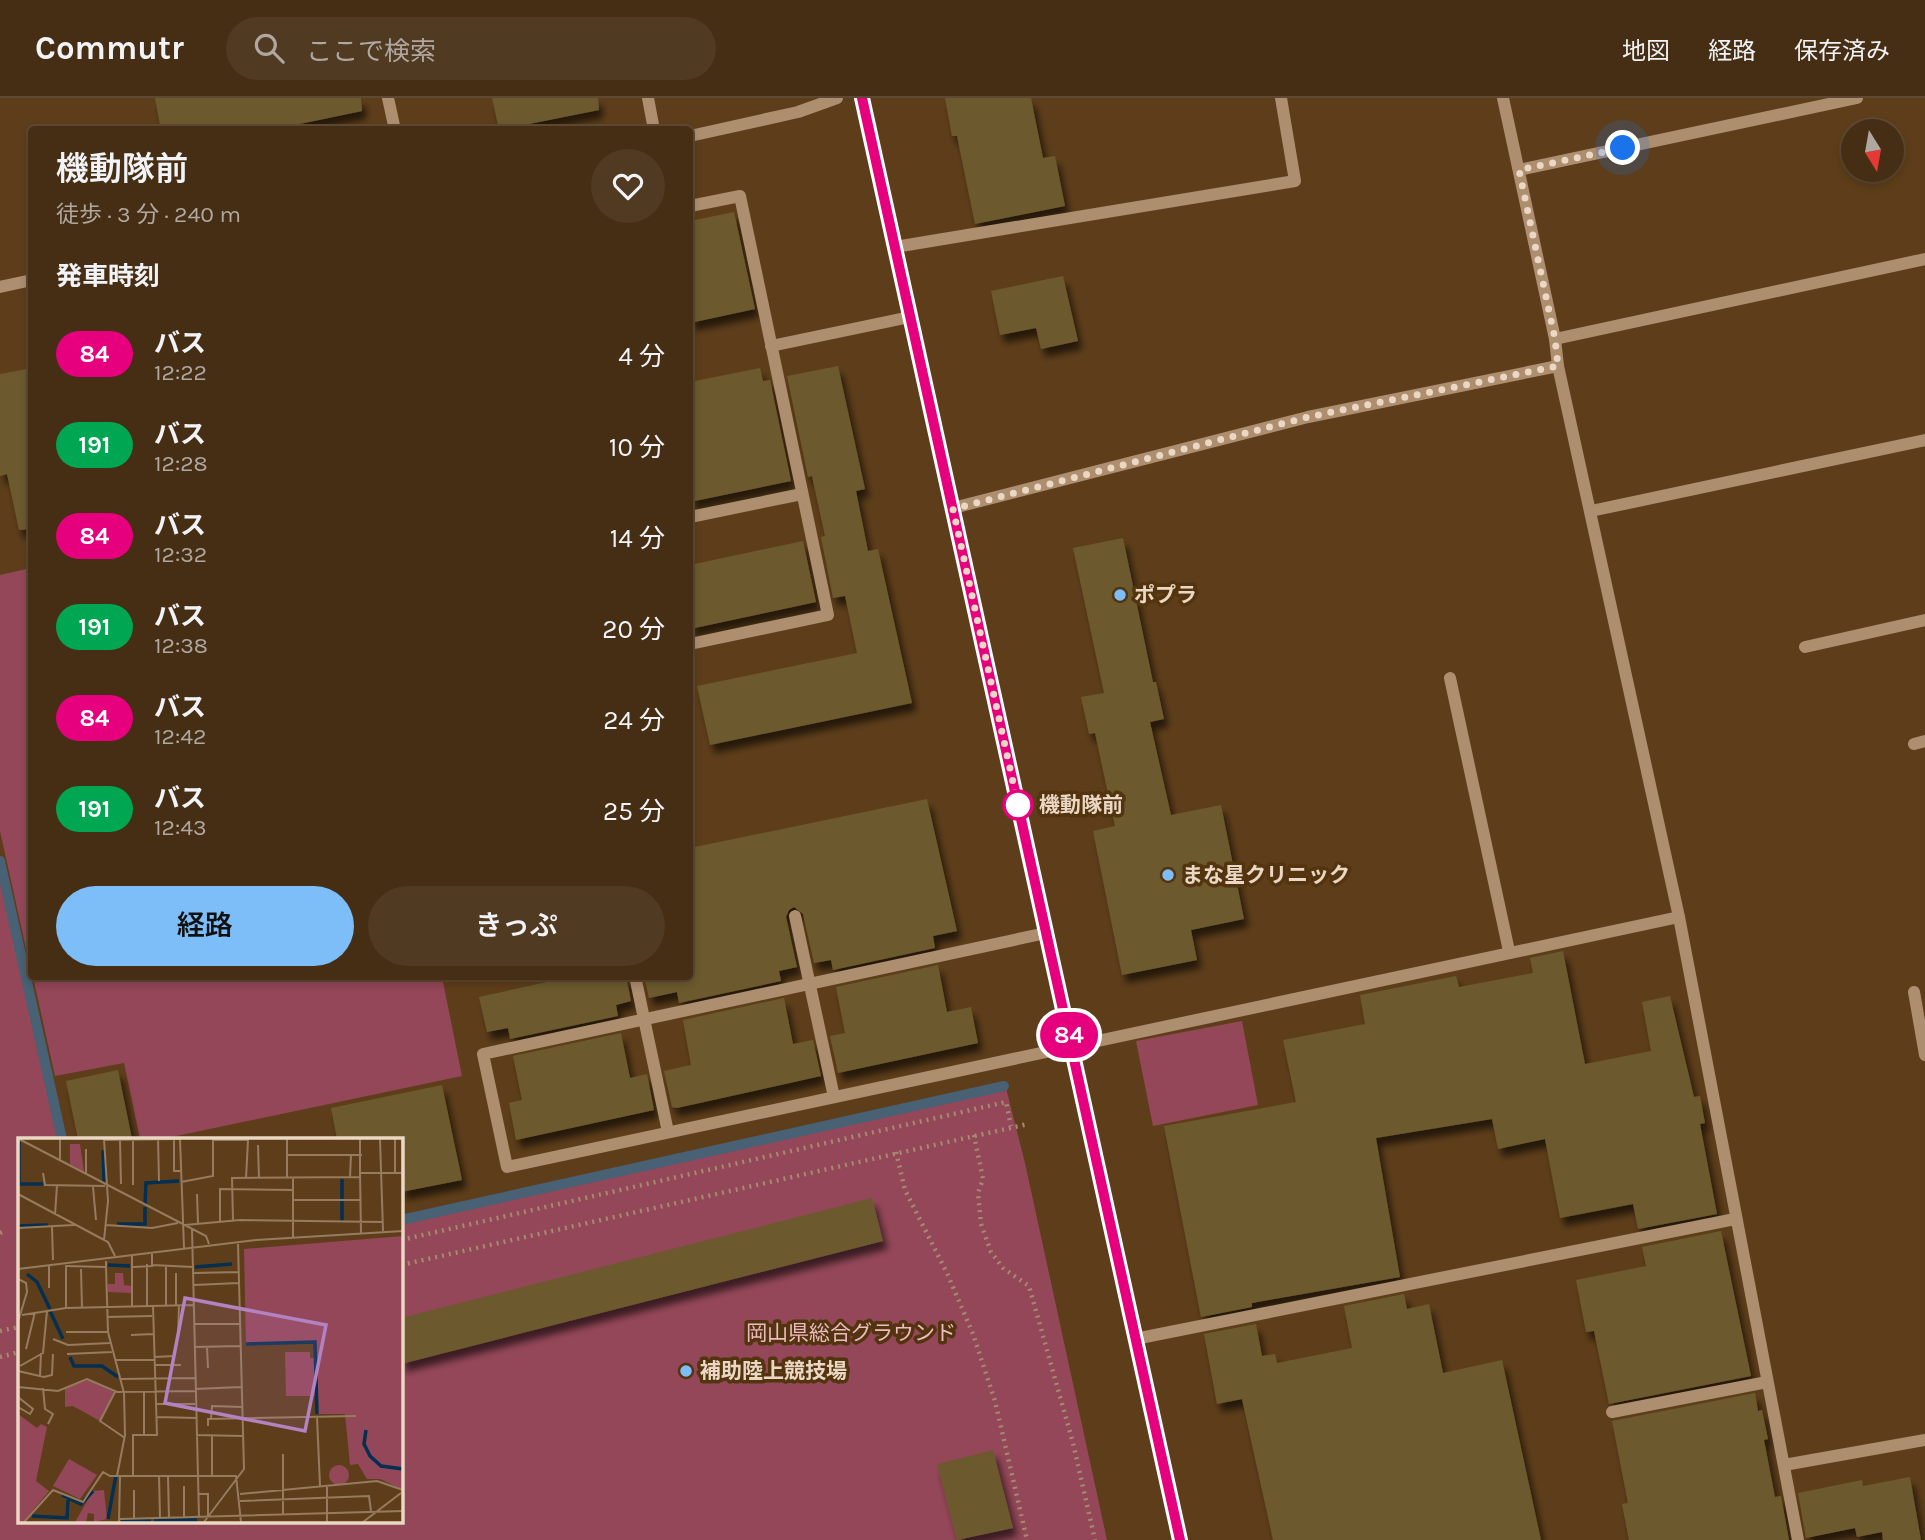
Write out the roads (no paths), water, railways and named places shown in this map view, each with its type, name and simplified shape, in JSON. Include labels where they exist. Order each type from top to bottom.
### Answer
[{"type":"street","points":[[388,98],[394,126]]},
{"type":"street","points":[[648,98],[653,126]]},
{"type":"street","points":[[693,135],[798,112],[837,98]]},
{"type":"street","points":[[862,98],[1180,1540]]},
{"type":"street","points":[[895,247],[1295,181],[1282,98]]},
{"type":"street","points":[[1503,98],[1555,339],[1558,366],[1679,917],[1798,1540]]},
{"type":"street","points":[[1519,170],[1857,98]]},
{"type":"street","points":[[693,205],[740,196],[828,614],[693,643]]},
{"type":"street","points":[[1555,339],[1925,259]]},
{"type":"street","points":[[0,287],[28,281]]},
{"type":"street","points":[[771,346],[910,317]]},
{"type":"street","points":[[953,509],[1308,417],[1558,366]]},
{"type":"street","points":[[1591,511],[1925,440]]},
{"type":"street","points":[[693,516],[802,494]]},
{"type":"street","points":[[1805,647],[1925,620]]},
{"type":"street","points":[[1450,678],[1509,951]]},
{"type":"street","points":[[795,916],[834,1097]]},
{"type":"street","points":[[1046,933],[483,1054],[508,1167],[1509,951],[1679,917]]},
{"type":"street","points":[[636,980],[668,1132]]},
{"type":"street","points":[[1914,992],[1925,1055]]},
{"type":"street","points":[[1135,1339],[1735,1219]]},
{"type":"street","points":[[1612,1412],[1767,1382]]},
{"type":"street","points":[[1784,1465],[1925,1440]]},
{"type":"waterway","points":[[0,861],[62,1138]]},
{"type":"waterway","points":[[402,1220],[1004,1086]]},
{"type":"place","name":"ポプラ","points":[[1120,595]]},
{"type":"place","name":"機動隊前","points":[[1018,805]]},
{"type":"place","name":"まな星クリニック","points":[[1168,875]]},
{"type":"place","name":"補助陸上競技場","points":[[686,1371]]},
{"type":"park label","name":"岡山県総合グラウンド","points":[[851,1333]]}]
